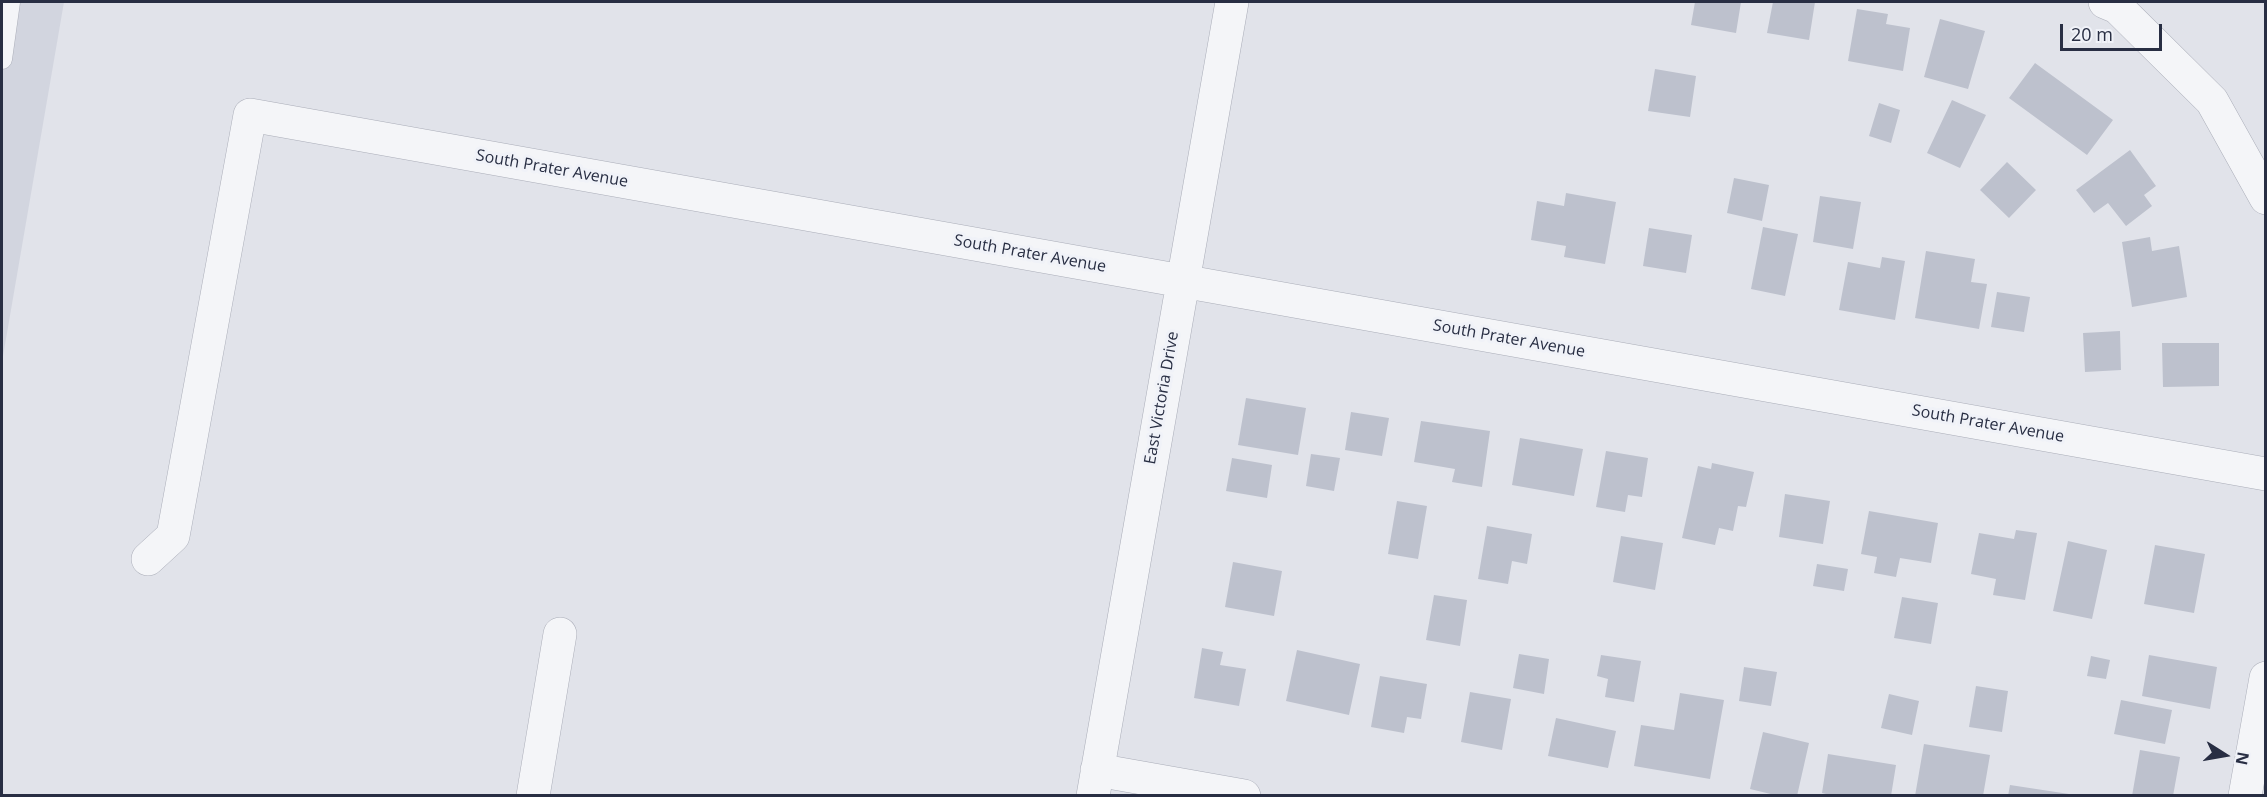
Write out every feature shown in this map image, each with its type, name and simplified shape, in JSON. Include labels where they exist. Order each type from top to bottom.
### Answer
[{"type":"street","name":"East Victoria Drive","points":[[1095,783],[1232,2]]},
{"type":"street","points":[[2105,2],[2117,8],[2212,101],[2265,198]]},
{"type":"street","name":"South Prater Avenue","points":[[148,559],[173,536],[250,115],[2265,474]]},
{"type":"street","points":[[532,795],[560,634]]},
{"type":"street","points":[[2245,795],[2265,678]]},
{"type":"street","points":[[1095,783],[1244,795]]},
{"type":"lane","points":[[2,59],[10,2]]},
{"type":"shaded area","points":[[2,2],[64,2],[2,362]]},
{"type":"building","points":[[1695,2],[1741,2],[1736,33],[1691,25]]},
{"type":"building","points":[[1773,2],[1815,2],[1809,40],[1767,33]]},
{"type":"building","points":[[1857,9],[1888,14],[1886,24],[1910,28],[1903,71],[1848,61]]},
{"type":"building","points":[[1940,19],[1985,31],[1968,89],[1924,77]]},
{"type":"building","points":[[2035,63],[2113,120],[2087,155],[2009,98]]},
{"type":"building","points":[[1655,69],[1696,76],[1690,117],[1648,111]]},
{"type":"building","points":[[1952,100],[1986,115],[1960,168],[1927,153]]},
{"type":"building","points":[[1879,103],[1900,110],[1891,143],[1869,136]]},
{"type":"building","points":[[2130,150],[2156,186],[2144,195],[2152,206],[2126,226],[2108,203],[2094,213],[2076,190]]},
{"type":"building","points":[[2007,162],[2036,190],[2009,218],[1980,190]]},
{"type":"building","points":[[1734,178],[1769,185],[1762,221],[1727,213]]},
{"type":"building","points":[[1566,193],[1616,202],[1605,264],[1564,257],[1566,246],[1531,240],[1537,201],[1564,206]]},
{"type":"building","points":[[1820,196],[1861,202],[1853,249],[1813,242]]},
{"type":"building","points":[[1763,227],[1798,234],[1785,296],[1751,289]]},
{"type":"building","points":[[1649,228],[1692,235],[1686,273],[1643,266]]},
{"type":"building","points":[[2150,237],[2152,251],[2179,246],[2187,297],[2132,307],[2122,242]]},
{"type":"building","points":[[1926,251],[1975,259],[1971,282],[1987,284],[1979,329],[1915,318]]},
{"type":"building","points":[[1882,257],[1905,261],[1895,320],[1839,310],[1848,262],[1880,268]]},
{"type":"building","points":[[1997,292],[2030,297],[2024,332],[1991,327]]},
{"type":"building","points":[[2120,331],[2121,370],[2085,372],[2083,333]]},
{"type":"building","points":[[2162,343],[2219,343],[2219,386],[2163,387]]},
{"type":"building","points":[[1246,398],[1306,408],[1298,455],[1238,445]]},
{"type":"building","points":[[1351,412],[1389,418],[1382,456],[1345,450]]},
{"type":"building","points":[[1421,421],[1490,431],[1482,487],[1452,482],[1455,469],[1414,462]]},
{"type":"building","points":[[1520,438],[1583,449],[1574,496],[1512,485]]},
{"type":"building","points":[[1606,451],[1648,458],[1642,497],[1628,495],[1625,512],[1596,507]]},
{"type":"building","points":[[1311,454],[1340,458],[1334,491],[1306,486]]},
{"type":"building","points":[[1232,458],[1272,465],[1267,498],[1226,491]]},
{"type":"building","points":[[1712,463],[1754,472],[1746,507],[1738,506],[1733,531],[1719,528],[1715,545],[1682,538],[1698,466],[1711,469]]},
{"type":"building","points":[[1785,494],[1830,501],[1823,544],[1779,537]]},
{"type":"building","points":[[1397,501],[1427,506],[1418,559],[1388,554]]},
{"type":"building","points":[[1869,511],[1938,523],[1931,563],[1900,558],[1896,577],[1874,573],[1877,557],[1861,554]]},
{"type":"building","points":[[1487,526],[1532,534],[1527,564],[1512,561],[1508,584],[1478,579]]},
{"type":"building","points":[[2016,530],[2037,533],[2025,600],[1993,595],[1996,579],[1971,574],[1979,533],[2014,539]]},
{"type":"building","points":[[1621,536],[1663,543],[1655,590],[1613,582]]},
{"type":"building","points":[[2068,541],[2107,550],[2092,619],[2053,611]]},
{"type":"building","points":[[2155,545],[2205,554],[2194,613],[2144,604]]},
{"type":"building","points":[[1233,562],[1282,571],[1274,616],[1225,607]]},
{"type":"building","points":[[1817,564],[1848,569],[1844,591],[1813,586]]},
{"type":"building","points":[[1434,595],[1467,600],[1460,646],[1426,640]]},
{"type":"building","points":[[1902,597],[1938,603],[1931,644],[1894,638]]},
{"type":"building","points":[[1202,648],[1223,652],[1220,665],[1246,669],[1239,706],[1194,698]]},
{"type":"building","points":[[1297,650],[1360,664],[1349,715],[1286,701]]},
{"type":"building","points":[[1519,654],[1549,659],[1544,694],[1513,688]]},
{"type":"building","points":[[1601,655],[1641,661],[1634,702],[1605,697],[1608,679],[1597,676]]},
{"type":"building","points":[[2149,655],[2217,667],[2210,709],[2142,696]]},
{"type":"building","points":[[2091,656],[2110,660],[2106,679],[2087,676]]},
{"type":"building","points":[[1744,667],[1777,672],[1771,706],[1739,701]]},
{"type":"building","points":[[1380,676],[1427,684],[1421,719],[1407,717],[1404,733],[1371,727]]},
{"type":"building","points":[[1976,686],[2008,691],[2002,732],[1969,727]]},
{"type":"building","points":[[1470,692],[1511,699],[1502,750],[1461,742]]},
{"type":"building","points":[[1680,693],[1724,700],[1710,779],[1634,766],[1641,725],[1674,730]]},
{"type":"building","points":[[1889,694],[1919,701],[1912,735],[1881,728]]},
{"type":"building","points":[[2121,700],[2172,710],[2165,744],[2114,734]]},
{"type":"building","points":[[1556,718],[1616,731],[1608,768],[1548,756]]},
{"type":"building","points":[[1763,732],[1809,743],[1797,796],[1779,796],[1750,789]]},
{"type":"building","points":[[1924,744],[1990,755],[1983,796],[1915,796]]},
{"type":"building","points":[[2140,750],[2180,757],[2173,796],[2132,796]]},
{"type":"building","points":[[1828,754],[1896,765],[1891,796],[1834,796],[1822,793]]},
{"type":"building","points":[[2010,785],[2069,794],[2069,796],[2008,796]]}]
